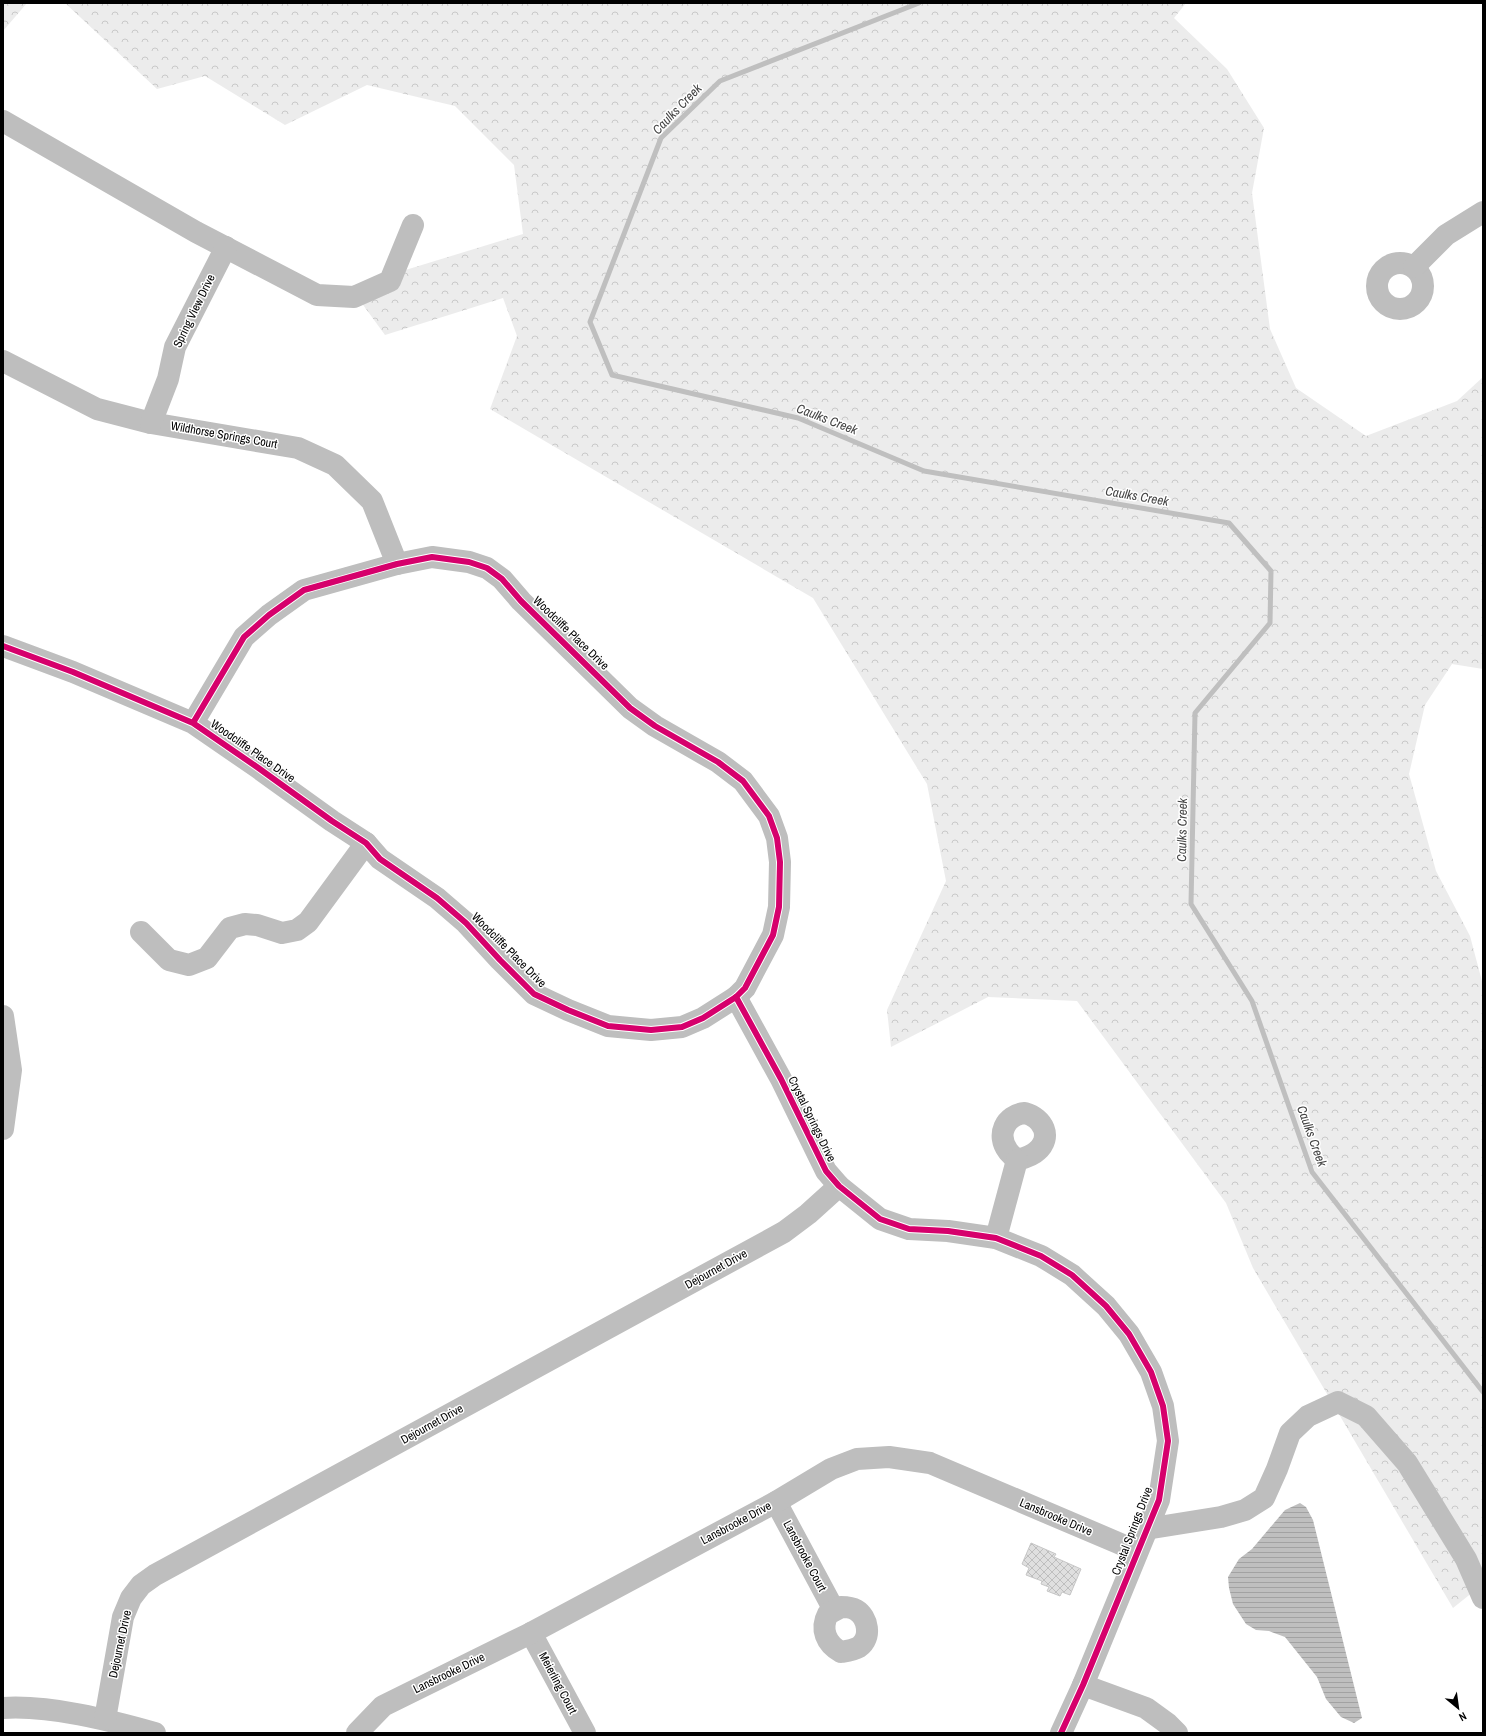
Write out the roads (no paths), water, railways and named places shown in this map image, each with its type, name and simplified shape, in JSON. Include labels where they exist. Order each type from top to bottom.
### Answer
[{"type":"street","points":[[3,121],[196,232],[317,295],[354,297],[390,281],[413,225]]},
{"type":"street","points":[[1414,267],[1446,235],[1483,212]]},
{"type":"street","name":"Spring View Drive","points":[[151,423],[168,379],[175,347],[226,247]]},
{"type":"street","name":"Wildhorse Springs Court","points":[[3,360],[97,409],[151,423],[298,448],[335,465],[372,501],[397,564]]},
{"type":"street","name":"Woodcliffe Place Drive","points":[[3,646],[73,672],[193,723],[332,821],[366,843],[380,859],[437,898],[466,923],[534,994],[608,1026],[651,1030],[682,1027],[703,1018],[736,997],[744,988],[773,935],[780,907],[780,862],[777,838],[769,816],[743,781],[718,762],[655,726],[630,708],[521,601],[502,579],[487,568],[468,562],[432,557],[397,564],[304,590],[269,615],[244,637],[193,723]]},
{"type":"street","points":[[141,932],[169,960],[189,965],[207,958],[230,928],[245,924],[257,925],[282,934],[297,930],[308,922],[366,843]]},
{"type":"street","name":"Crystal Springs Drive","points":[[736,997],[781,1079],[826,1171],[840,1186],[880,1219],[909,1229],[948,1231],[996,1238],[1041,1256],[1077,1280],[1106,1306],[1128,1334],[1151,1372],[1163,1406],[1168,1441],[1159,1500],[1083,1684],[1061,1733]]},
{"type":"street","points":[[3,1016],[12,1070],[3,1129]]},
{"type":"street","points":[[996,1238],[1017,1160]]},
{"type":"street","name":"Dejournet Drive","points":[[105,1719],[123,1617],[131,1598],[141,1585],[155,1575],[784,1232],[808,1214],[840,1186]]},
{"type":"street","points":[[1146,1529],[1221,1517],[1245,1510],[1264,1498],[1278,1469],[1290,1433],[1308,1416],[1338,1402],[1366,1416],[1407,1463],[1466,1559],[1483,1598]]},
{"type":"street","name":"Lansbrooke Drive","points":[[357,1733],[383,1706],[531,1633],[776,1502],[831,1469],[857,1459],[889,1457],[930,1463],[1137,1551]]},
{"type":"street","name":"Lansbrooke Court","points":[[776,1502],[834,1610]]},
{"type":"street","name":"Meierling Court","points":[[531,1633],[585,1733]]},
{"type":"street","points":[[1083,1684],[1146,1708],[1177,1733]]},
{"type":"street","points":[[3,1708],[48,1711],[105,1719],[155,1733]]},
{"type":"waterway","name":"Caulks Creek","points":[[919,3],[720,81],[661,138],[590,322],[612,375],[798,418],[924,471],[1229,523],[1271,571],[1270,623],[1195,713],[1191,904],[1252,1001],[1312,1172],[1483,1392]]}]
